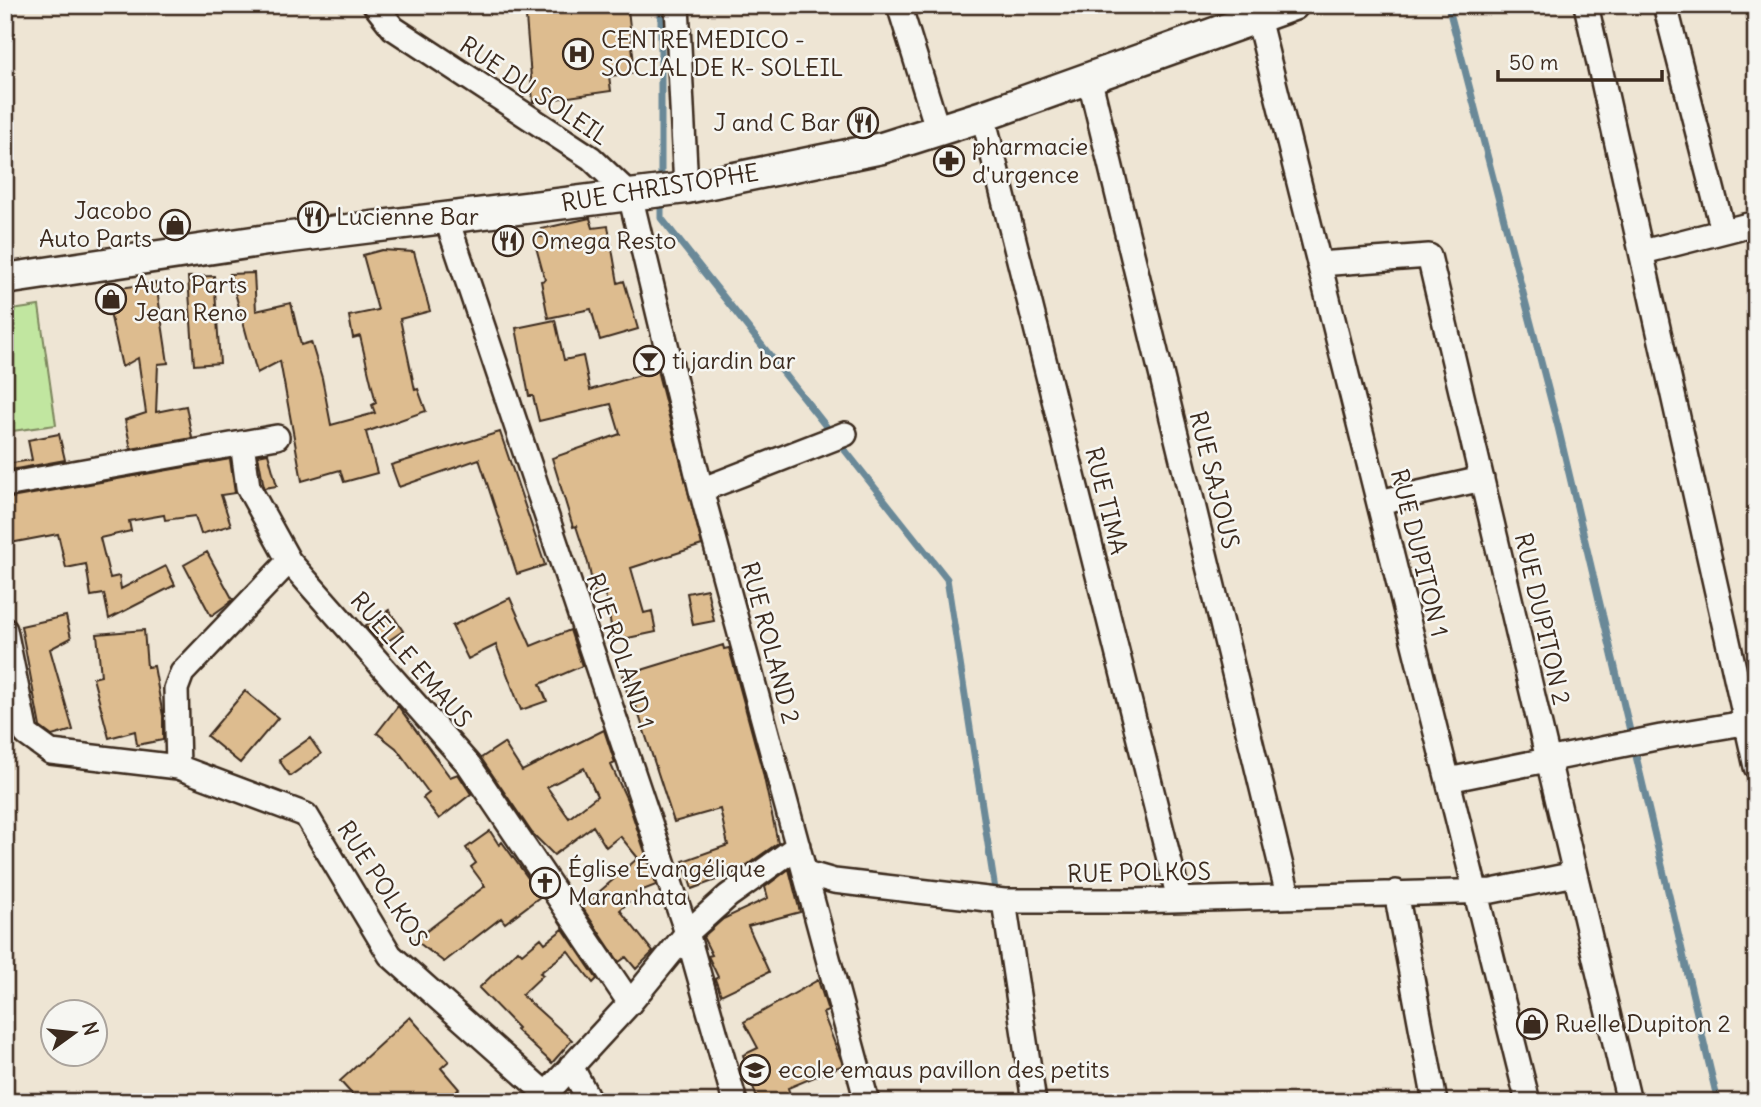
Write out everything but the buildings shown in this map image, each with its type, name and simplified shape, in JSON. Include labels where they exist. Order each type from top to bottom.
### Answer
[{"type":"street","name":"RUE DU SOLEIL","points":[[374,5],[393,29],[591,158],[631,195]]},
{"type":"street","points":[[677,5],[686,188]]},
{"type":"street","points":[[899,5],[939,131]]},
{"type":"street","name":"RUE CHRISTOPHE","points":[[5,279],[267,240],[447,220],[686,188],[882,148],[983,116],[1293,5]]},
{"type":"street","points":[[1586,5],[1751,722],[1756,768]]},
{"type":"street","points":[[1665,5],[1723,231]]},
{"type":"street","name":"RUE DUPITON 1","points":[[1258,18],[1528,1102]]},
{"type":"street","name":"RUE SAJOUS","points":[[1089,77],[1287,895]]},
{"type":"street","name":"RUE TIMA","points":[[983,116],[1179,899]]},
{"type":"street","name":"RUE ROLAND 2","points":[[631,195],[701,490],[867,1102]]},
{"type":"street","name":"RUE ROLAND 1","points":[[447,220],[687,933],[735,1102]]},
{"type":"street","points":[[1643,252],[1756,223]]},
{"type":"street","name":"RUE DUPITON 2","points":[[1320,264],[1429,256],[1629,1102]]},
{"type":"street","points":[[701,490],[845,434]]},
{"type":"street","points":[[5,485],[277,438]]},
{"type":"street","name":"RUELLE EMAUS","points":[[242,443],[248,487],[289,561],[469,765],[630,1003]]},
{"type":"street","points":[[1379,502],[1482,479]]},
{"type":"street","points":[[178,767],[176,689],[182,673],[289,561]]},
{"type":"street","name":"RUE POLKOS","points":[[5,629],[26,734],[51,752],[178,767],[306,815],[390,955],[543,1098],[630,1003],[687,933],[728,896],[799,846]]},
{"type":"street","points":[[1448,780],[1661,737],[1751,722]]},
{"type":"street","name":"RUE POLKOS","points":[[806,873],[834,881],[998,900],[1179,899],[1492,891],[1575,874]]},
{"type":"street","points":[[1396,892],[1435,1102]]},
{"type":"street","points":[[998,900],[1034,1102]]},
{"type":"street","points":[[572,1066],[590,1102]]},
{"type":"green space","points":[[39,306],[56,425],[5,432],[5,311]]},
{"type":"waterway","points":[[661,5],[661,183]]},
{"type":"waterway","points":[[1448,5],[1558,427],[1718,1102]]},
{"type":"waterway","points":[[661,198],[661,218],[947,579],[996,896]]},
{"type":"place","name":"CENTRE MEDICO - SOCIAL DE K- SOLEIL","points":[[578,54]]},
{"type":"place","name":"J and C Bar","points":[[863,123]]},
{"type":"place","name":"pharmacie d'urgence","points":[[949,161]]},
{"type":"place","name":"Lucienne Bar","points":[[313,217]]},
{"type":"place","name":"Jacobo Auto Parts","points":[[175,225]]},
{"type":"place","name":"Omega Resto","points":[[508,241]]},
{"type":"place","name":"Auto Parts Jean Reno","points":[[111,299]]},
{"type":"place","name":"ti jardin bar","points":[[649,361]]},
{"type":"place","name":"Église Évangélique Maranhata","points":[[545,883]]},
{"type":"place","name":"Ruelle Dupiton 2","points":[[1532,1024]]},
{"type":"place","name":"ecole emaus pavillon des petits","points":[[755,1070]]}]
